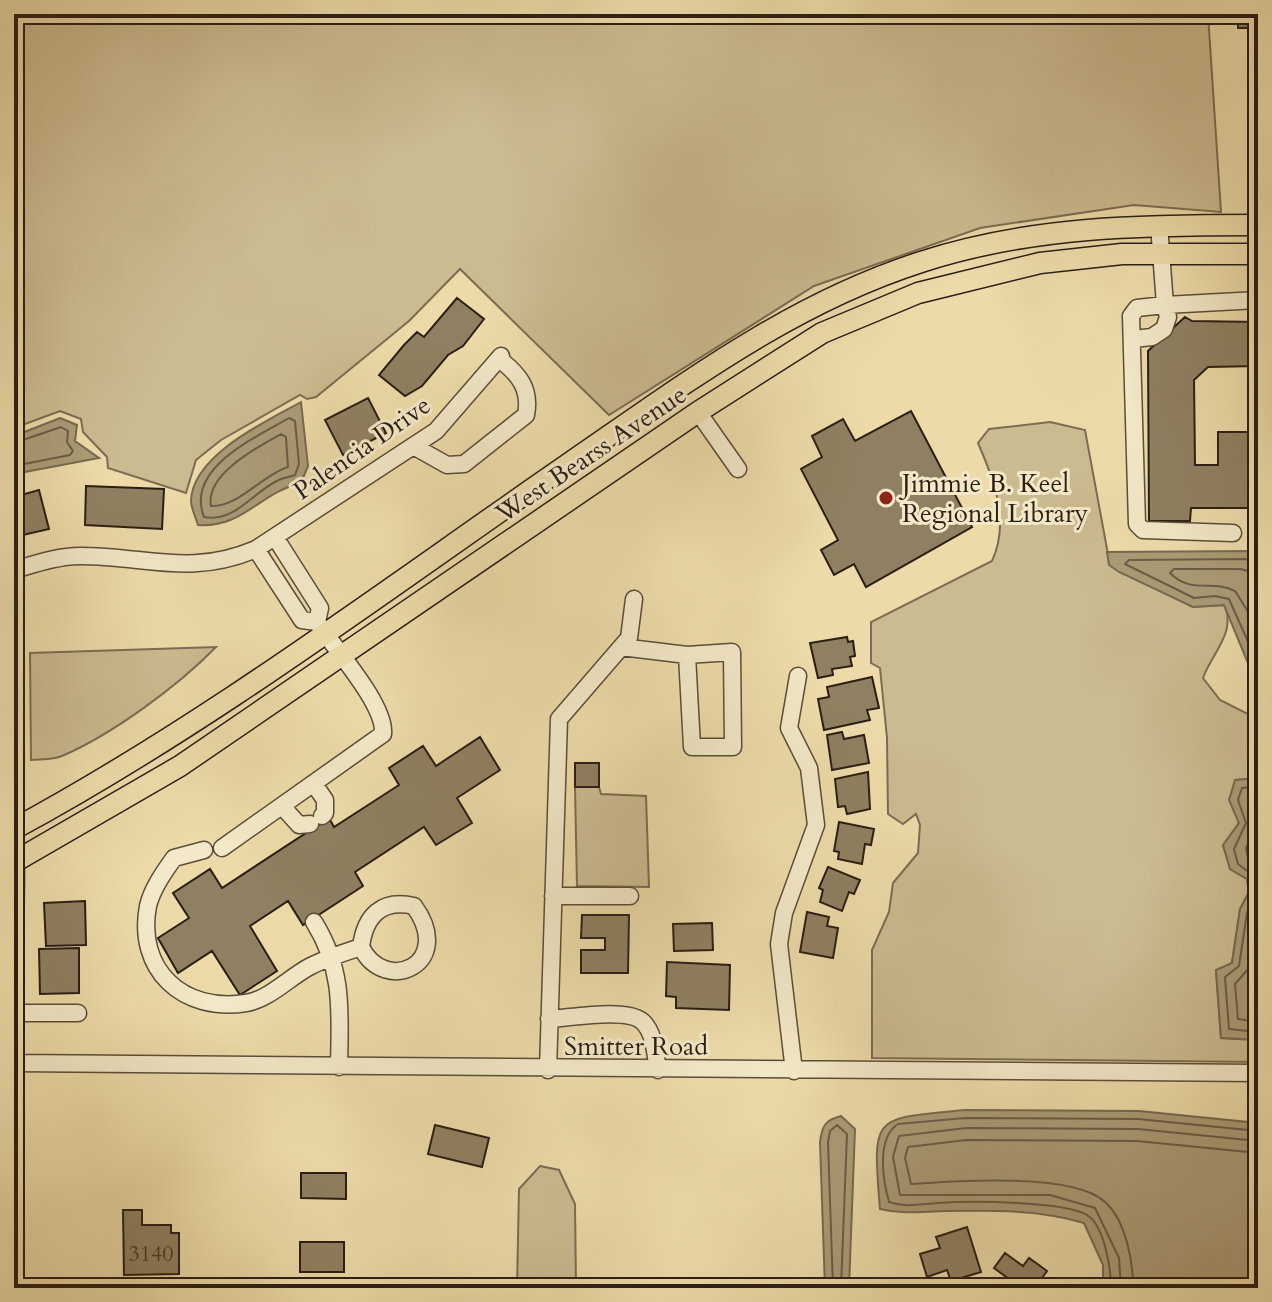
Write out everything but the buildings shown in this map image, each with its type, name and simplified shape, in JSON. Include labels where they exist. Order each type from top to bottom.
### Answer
[{"type":"main road","name":"West Bearss Avenue","points":[[14,829],[185,730],[320,627],[733,352],[807,308],[884,274],[967,248],[1050,232],[1159,225],[1258,225]]},
{"type":"main road","name":"West Bearss Avenue","points":[[15,861],[149,786],[698,412],[822,333],[918,293],[1040,263],[1161,253],[1258,254]]},
{"type":"main road","points":[[698,412],[705,384],[794,326],[807,308]]},
{"type":"street","points":[[1133,339],[1152,337],[1164,329],[1168,317],[1159,225]]},
{"type":"street","points":[[1233,533],[1143,530],[1137,524],[1132,311],[1165,305],[1258,300]]},
{"type":"street","name":"Palencia Drive","points":[[14,570],[83,556],[203,565],[231,559],[256,549],[415,447],[445,424],[500,357],[522,381],[529,399],[526,415],[464,464],[447,465],[415,447]]},
{"type":"street","points":[[698,412],[738,469]]},
{"type":"street","points":[[275,537],[320,608],[320,627]]},
{"type":"street","points":[[222,848],[383,734],[381,718],[341,656],[320,627],[302,620],[256,549]]},
{"type":"street","points":[[548,1070],[559,719],[629,638],[634,599]]},
{"type":"street","points":[[621,647],[687,655],[732,652],[733,747],[692,747],[687,655]]},
{"type":"street","points":[[794,1071],[779,944],[784,913],[816,825],[809,768],[789,728],[798,676]]},
{"type":"street","points":[[282,806],[299,825],[316,820],[325,813],[325,800],[314,784]]},
{"type":"street","points":[[204,850],[174,858],[148,905],[150,960],[167,982],[197,1001],[247,1003],[330,957],[361,947]]},
{"type":"street","points":[[14,1053],[15,861]]},
{"type":"street","points":[[553,896],[630,896]]},
{"type":"street","points":[[397,902],[414,906],[424,920],[429,938],[427,954],[417,965],[402,971],[384,970],[367,960],[361,947],[369,918],[382,906],[397,902]]},
{"type":"street","points":[[314,922],[340,986],[339,1067]]},
{"type":"street","points":[[15,1013],[78,1013]]},
{"type":"street","points":[[549,1019],[621,1014],[636,1018],[652,1037],[658,1070]]},
{"type":"street","name":"Smitter Road","points":[[14,1063],[548,1070],[1258,1073]]},
{"type":"shaded area","points":[[14,14],[1208,14],[1221,212],[1134,205],[980,228],[814,286],[609,415],[460,269],[409,321],[316,397],[307,399],[300,395],[221,440],[196,460],[186,493],[108,468],[107,457],[83,432],[81,419],[60,411],[14,428]]},
{"type":"shaded area","points":[[1050,422],[1085,430],[1110,565],[1193,607],[1224,605],[1227,615],[1225,633],[1203,678],[1220,700],[1258,719],[1258,778],[1235,780],[1239,823],[1223,846],[1231,869],[1247,879],[1249,892],[1240,909],[1232,963],[1216,971],[1221,1038],[1258,1040],[1258,1062],[872,1058],[872,950],[889,912],[893,883],[918,853],[920,825],[916,814],[903,824],[888,814],[887,738],[880,668],[871,663],[871,622],[992,561],[1000,532],[1000,517],[995,487],[978,443],[989,429]]},
{"type":"shaded area","points":[[216,647],[164,693],[102,735],[58,757],[31,760],[30,653]]},
{"type":"shaded area","points":[[575,787],[599,787],[601,794],[646,796],[649,887],[577,886]]},
{"type":"shaded area","points":[[540,1166],[559,1170],[575,1204],[576,1288],[517,1288],[519,1189]]},
{"type":"water","points":[[301,402],[308,466],[301,483],[274,494],[228,521],[198,525],[191,501],[195,484],[204,469],[234,441]]},
{"type":"water","points":[[60,418],[77,425],[75,441],[99,458],[14,474],[14,436]]},
{"type":"water","points":[[1253,551],[1257,563],[1258,673],[1250,668],[1224,605],[1193,607],[1119,572],[1109,565],[1107,552]]},
{"type":"water","points":[[1258,778],[1258,1040],[1221,1038],[1216,970],[1232,963],[1240,909],[1249,892],[1247,879],[1230,869],[1223,845],[1239,823],[1229,800],[1235,780]]},
{"type":"water","points":[[965,1110],[1139,1111],[1258,1123],[1258,1288],[1103,1288],[1103,1265],[1084,1223],[1017,1212],[906,1212],[880,1209],[877,1154],[879,1138],[885,1127],[895,1120],[911,1116]]},
{"type":"water","points":[[841,1116],[855,1129],[849,1288],[825,1288],[820,1142],[825,1124]]},
{"type":"place","name":"Jimmie B. Keel Regional Library","points":[[886,498]]}]
